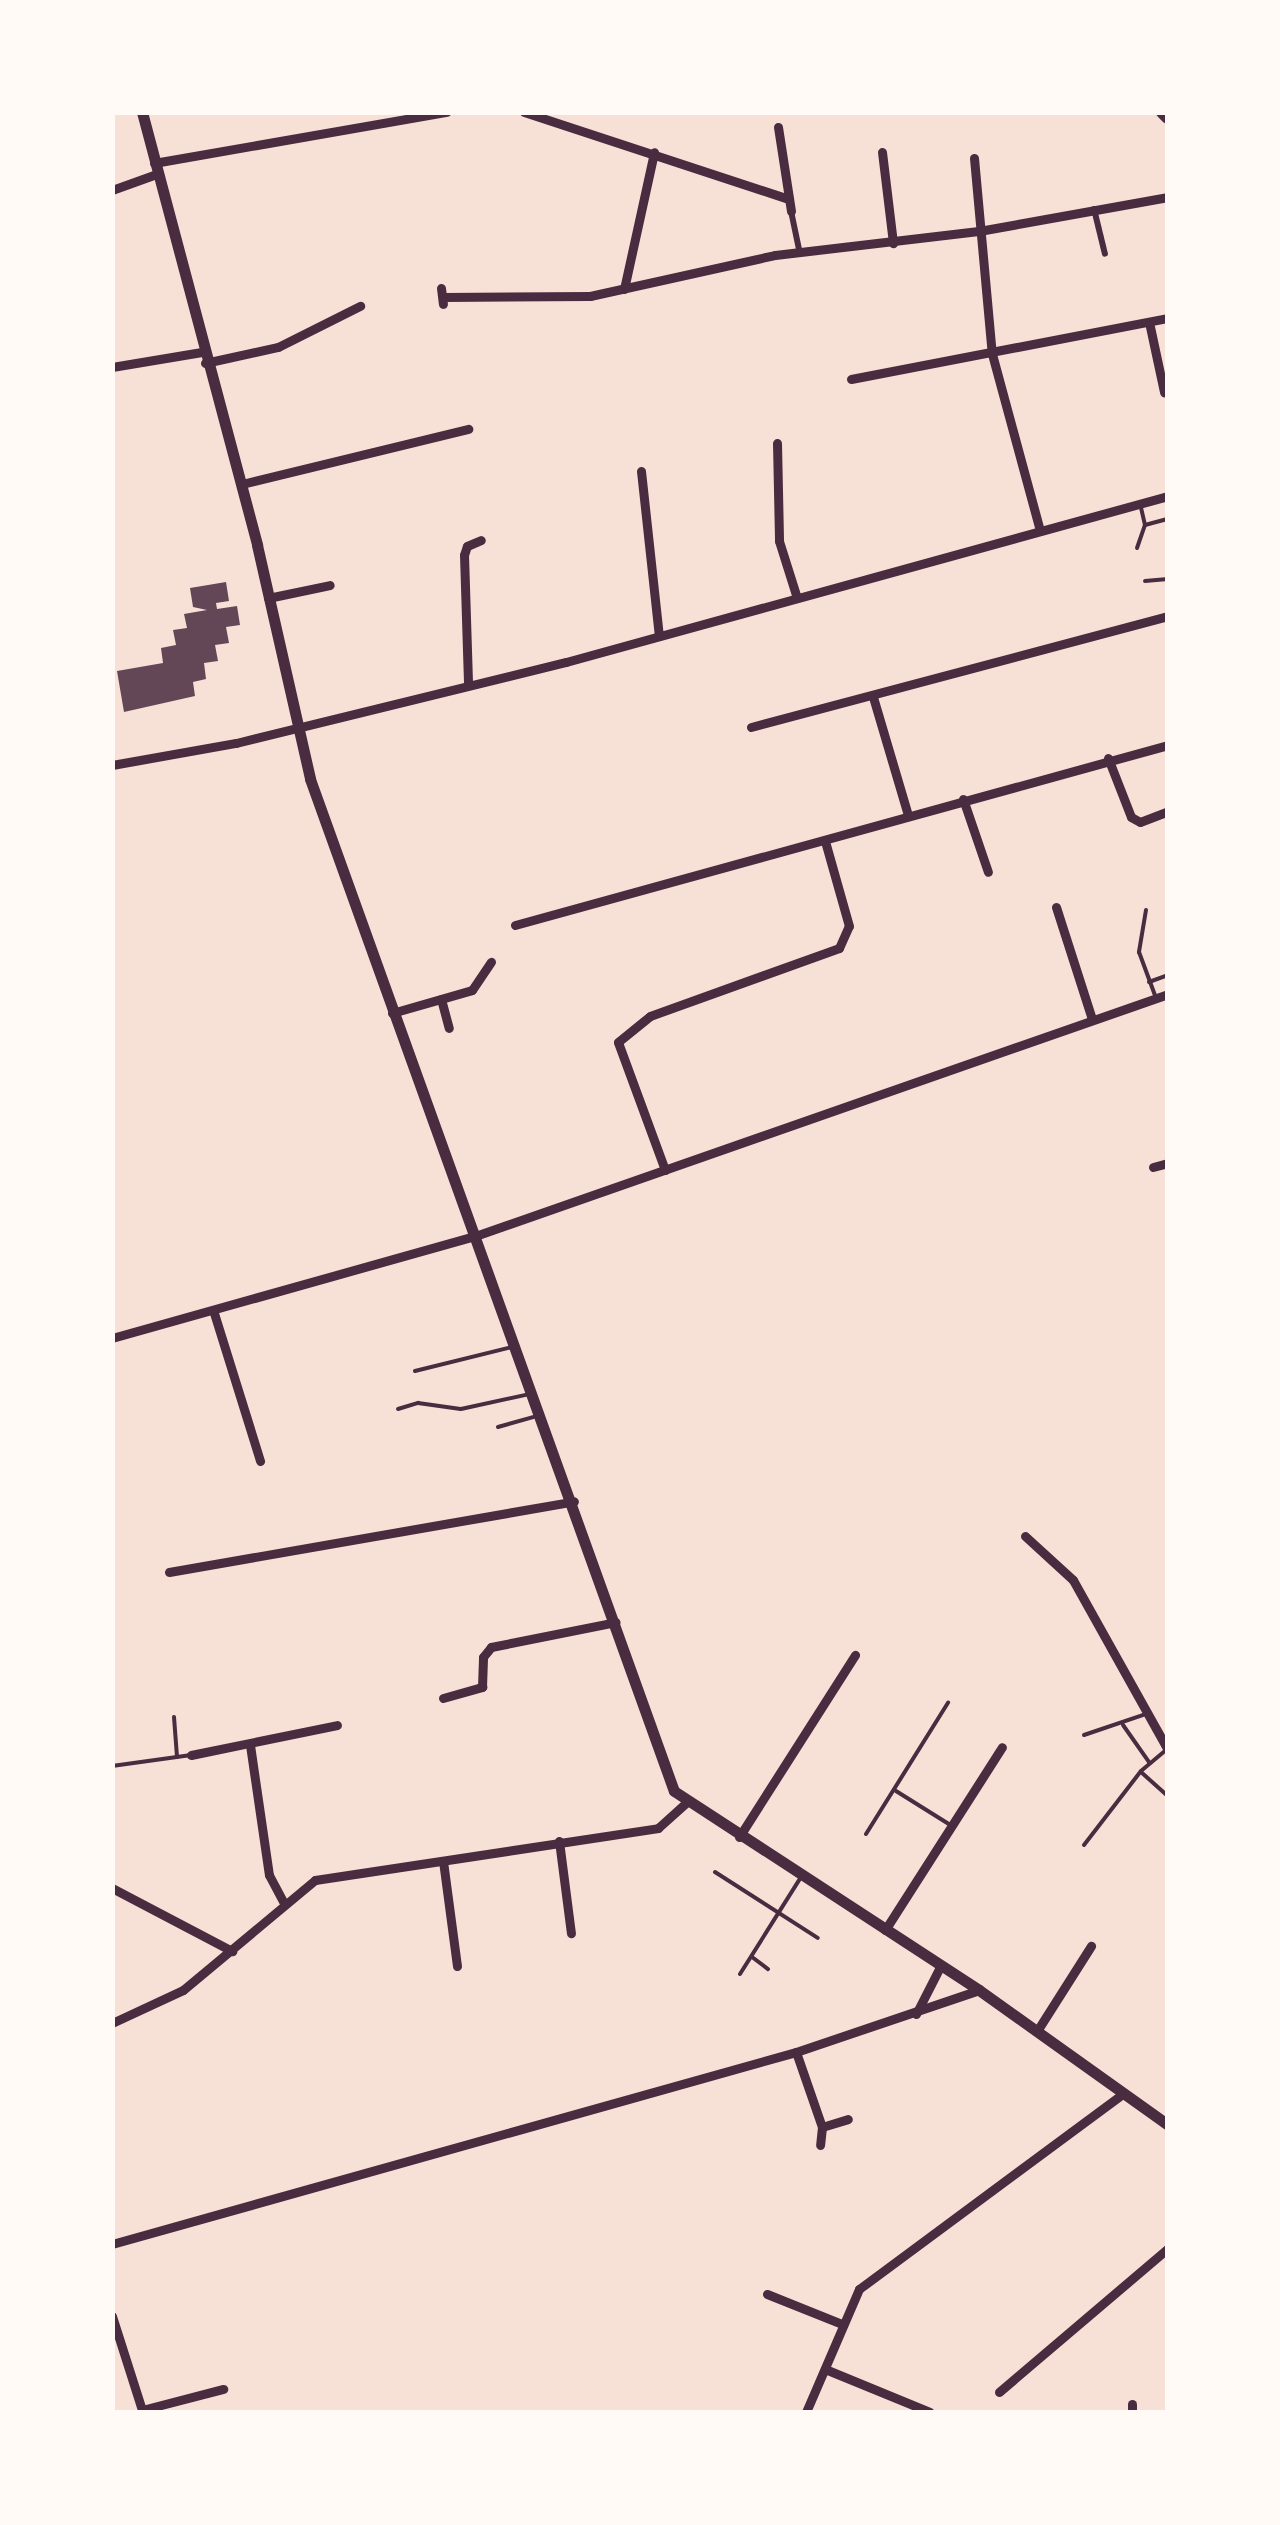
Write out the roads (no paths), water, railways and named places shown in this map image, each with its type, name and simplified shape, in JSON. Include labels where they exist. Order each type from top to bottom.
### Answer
[{"type":"street","points":[[142,112],[153,169],[242,484],[295,728],[392,1013],[478,1235],[574,1502],[658,1757],[686,1802],[980,1990],[1168,2125]]},
{"type":"street","points":[[112,190],[153,169],[446,112]]},
{"type":"street","points":[[524,112],[789,199]]},
{"type":"street","points":[[778,127],[800,255]]},
{"type":"street","points":[[624,289],[654,152]]},
{"type":"street","points":[[882,152],[894,243]]},
{"type":"street","points":[[974,158],[992,354],[1040,531]]},
{"type":"street","points":[[442,296],[542,300],[624,289],[800,255],[980,230],[1168,197]]},
{"type":"street","points":[[1094,209],[1105,254]]},
{"type":"street","points":[[112,367],[278,347],[360,306]]},
{"type":"street","points":[[851,379],[1168,318]]},
{"type":"street","points":[[1148,322],[1164,392]]},
{"type":"street","points":[[242,484],[468,429]]},
{"type":"street","points":[[776,443],[779,542],[796,594]]},
{"type":"street","points":[[642,471],[659,636]]},
{"type":"street","points":[[112,766],[295,728],[659,636],[796,594],[1168,496]]},
{"type":"street","points":[[468,682],[464,555],[481,540]]},
{"type":"street","points":[[268,598],[330,585]]},
{"type":"street","points":[[751,727],[1168,616]]},
{"type":"street","points":[[873,696],[908,815]]},
{"type":"street","points":[[514,925],[825,841],[1108,758],[1168,745]]},
{"type":"street","points":[[1108,758],[1131,817],[1140,822],[1168,811]]},
{"type":"street","points":[[963,798],[988,872]]},
{"type":"street","points":[[665,1170],[618,1053],[625,1030],[831,952],[848,934],[844,902],[825,841]]},
{"type":"street","points":[[1056,907],[1092,1019]]},
{"type":"street","points":[[392,1013],[480,985],[491,962]]},
{"type":"street","points":[[112,1338],[214,1313],[478,1235],[1168,994]]},
{"type":"street","points":[[441,999],[449,1028]]},
{"type":"street","points":[[1153,1167],[1168,1163]]},
{"type":"street","points":[[214,1313],[260,1461]]},
{"type":"street","points":[[170,1572],[574,1502]]},
{"type":"street","points":[[1025,1536],[1073,1580],[1167,1749]]},
{"type":"street","points":[[443,1698],[482,1688],[483,1657],[498,1644],[616,1622]]},
{"type":"street","points":[[739,1837],[855,1655]]},
{"type":"street","points":[[191,1755],[338,1724]]},
{"type":"street","points":[[250,1744],[269,1874],[284,1901]]},
{"type":"street","points":[[884,1930],[1002,1747]]},
{"type":"street","points":[[112,2023],[164,2002],[232,1951],[284,1901],[315,1880],[658,1828],[686,1802]]},
{"type":"street","points":[[559,1841],[571,1934]]},
{"type":"street","points":[[443,1861],[457,1966]]},
{"type":"street","points":[[112,1888],[232,1951]]},
{"type":"street","points":[[1036,2031],[1091,1946]]},
{"type":"street","points":[[916,2014],[941,1965]]},
{"type":"street","points":[[112,2244],[796,2052],[980,1990]]},
{"type":"street","points":[[796,2052],[822,2127],[820,2145]]},
{"type":"street","points":[[806,2412],[842,2324],[872,2276],[1123,2094]]},
{"type":"street","points":[[822,2127],[848,2119]]},
{"type":"street","points":[[999,2392],[1168,2248]]},
{"type":"street","points":[[767,2294],[842,2324]]},
{"type":"street","points":[[112,2316],[142,2410],[223,2389]]},
{"type":"street","points":[[824,2369],[930,2412]]},
{"type":"lane","points":[[1137,548],[1146,525],[1140,504]]},
{"type":"lane","points":[[1146,525],[1168,518]]},
{"type":"lane","points":[[1145,581],[1168,580]]},
{"type":"lane","points":[[1146,910],[1139,952],[1156,998]]},
{"type":"lane","points":[[1149,982],[1168,975]]},
{"type":"lane","points":[[415,1371],[517,1346]]},
{"type":"lane","points":[[398,1409],[418,1403],[460,1409],[534,1393]]},
{"type":"lane","points":[[498,1428],[542,1415]]},
{"type":"lane","points":[[866,1834],[948,1703]]},
{"type":"lane","points":[[1084,1735],[1146,1714]]},
{"type":"lane","points":[[174,1717],[177,1757]]},
{"type":"lane","points":[[1122,1724],[1150,1762]]},
{"type":"lane","points":[[1084,1846],[1141,1772],[1167,1749]]},
{"type":"lane","points":[[112,1766],[191,1755]]},
{"type":"lane","points":[[1141,1772],[1168,1796]]},
{"type":"lane","points":[[895,1790],[952,1826]]},
{"type":"lane","points":[[715,1872],[818,1938]]},
{"type":"lane","points":[[740,1974],[801,1877]]},
{"type":"lane","points":[[751,1956],[768,1969]]}]
